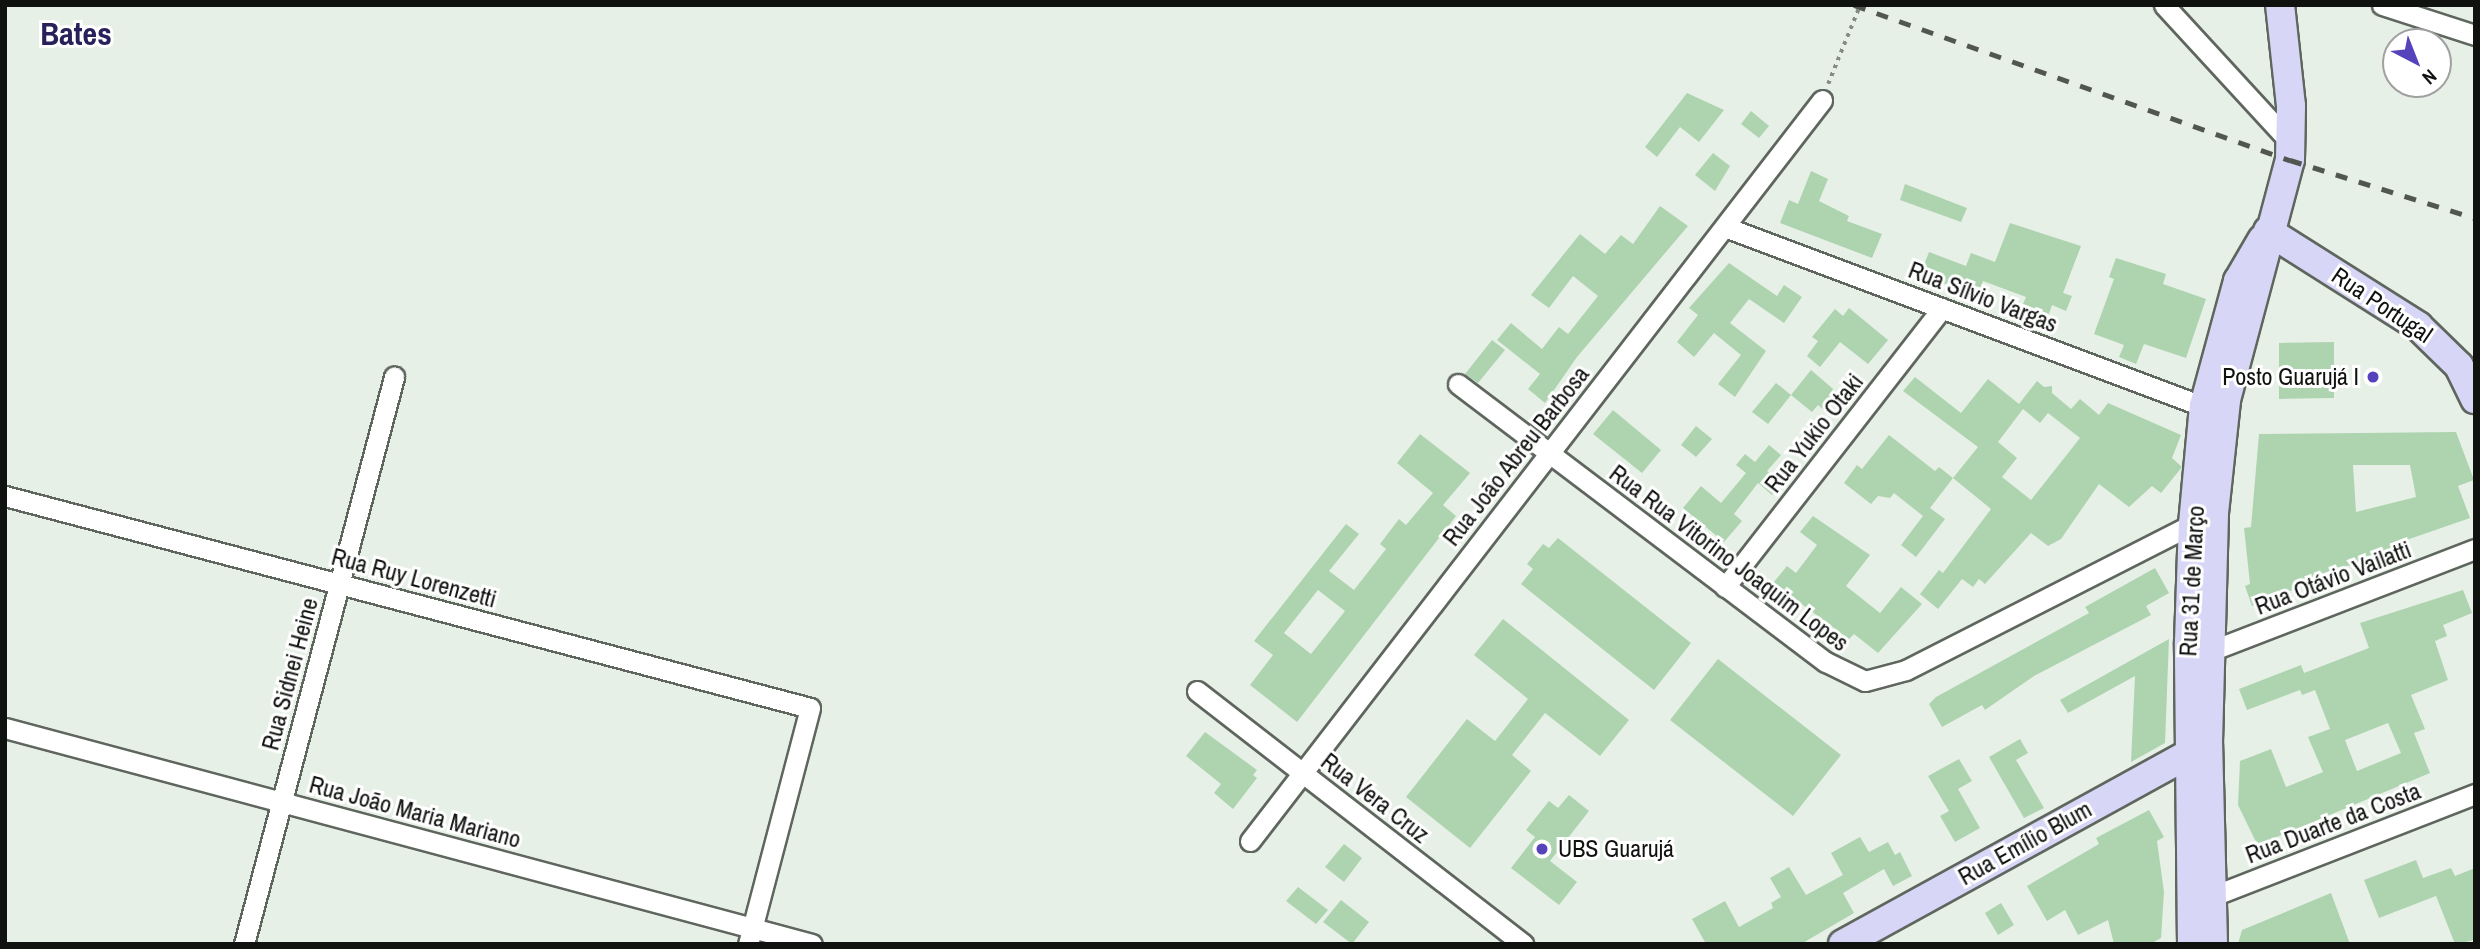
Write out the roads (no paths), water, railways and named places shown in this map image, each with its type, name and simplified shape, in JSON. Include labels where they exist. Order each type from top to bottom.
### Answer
[{"type":"main road","name":"Rua 31 de Março","points":[[2192,944],[2204,518],[2214,410],[2238,281],[2268,231],[2292,144],[2280,5]]},
{"type":"main road","name":"Rua Portugal","points":[[2268,231],[2418,326],[2459,366],[2475,399]]},
{"type":"main road","name":"Rua 31 de Março","points":[[2204,518],[2208,652],[2197,749],[2213,944]]},
{"type":"main road","name":"Rua Emílio Blum","points":[[1843,944],[2197,749]]},
{"type":"street","points":[[2164,5],[2292,144]]},
{"type":"street","points":[[2382,5],[2475,35]]},
{"type":"street","name":"Rua João Abreu Barbosa","points":[[1250,842],[1822,100]]},
{"type":"street","name":"Rua Sílvio Vargas","points":[[1724,227],[2214,410]]},
{"type":"street","name":"Rua Yukio Otaki","points":[[1725,587],[1942,309]]},
{"type":"street","name":"Rua Sidnei Heine","points":[[244,944],[394,377]]},
{"type":"street","name":"Rua Rua Vitorino Joaquim Lopes","points":[[1458,384],[1845,675],[1865,681],[1885,679],[2204,518]]},
{"type":"street","name":"Rua Ruy Lorenzetti","points":[[5,496],[810,708],[750,936]]},
{"type":"street","name":"Rua Otávio Vailatti","points":[[2208,652],[2475,550]]},
{"type":"street","name":"Rua Vera Cruz","points":[[1197,691],[1523,944]]},
{"type":"street","name":"Rua João Maria Mariano","points":[[5,728],[282,802],[750,936],[812,944]]},
{"type":"street","name":"Rua Duarte da Costa","points":[[2208,898],[2475,794]]},
{"type":"railway","points":[[1854,5],[2290,160],[2475,218]]},
{"type":"place","name":"Posto Guarujá I","points":[[2373,377]]},
{"type":"place","name":"UBS Guarujá","points":[[1542,849]]},
{"type":"district","name":"Bates","points":[[76,34]]}]
